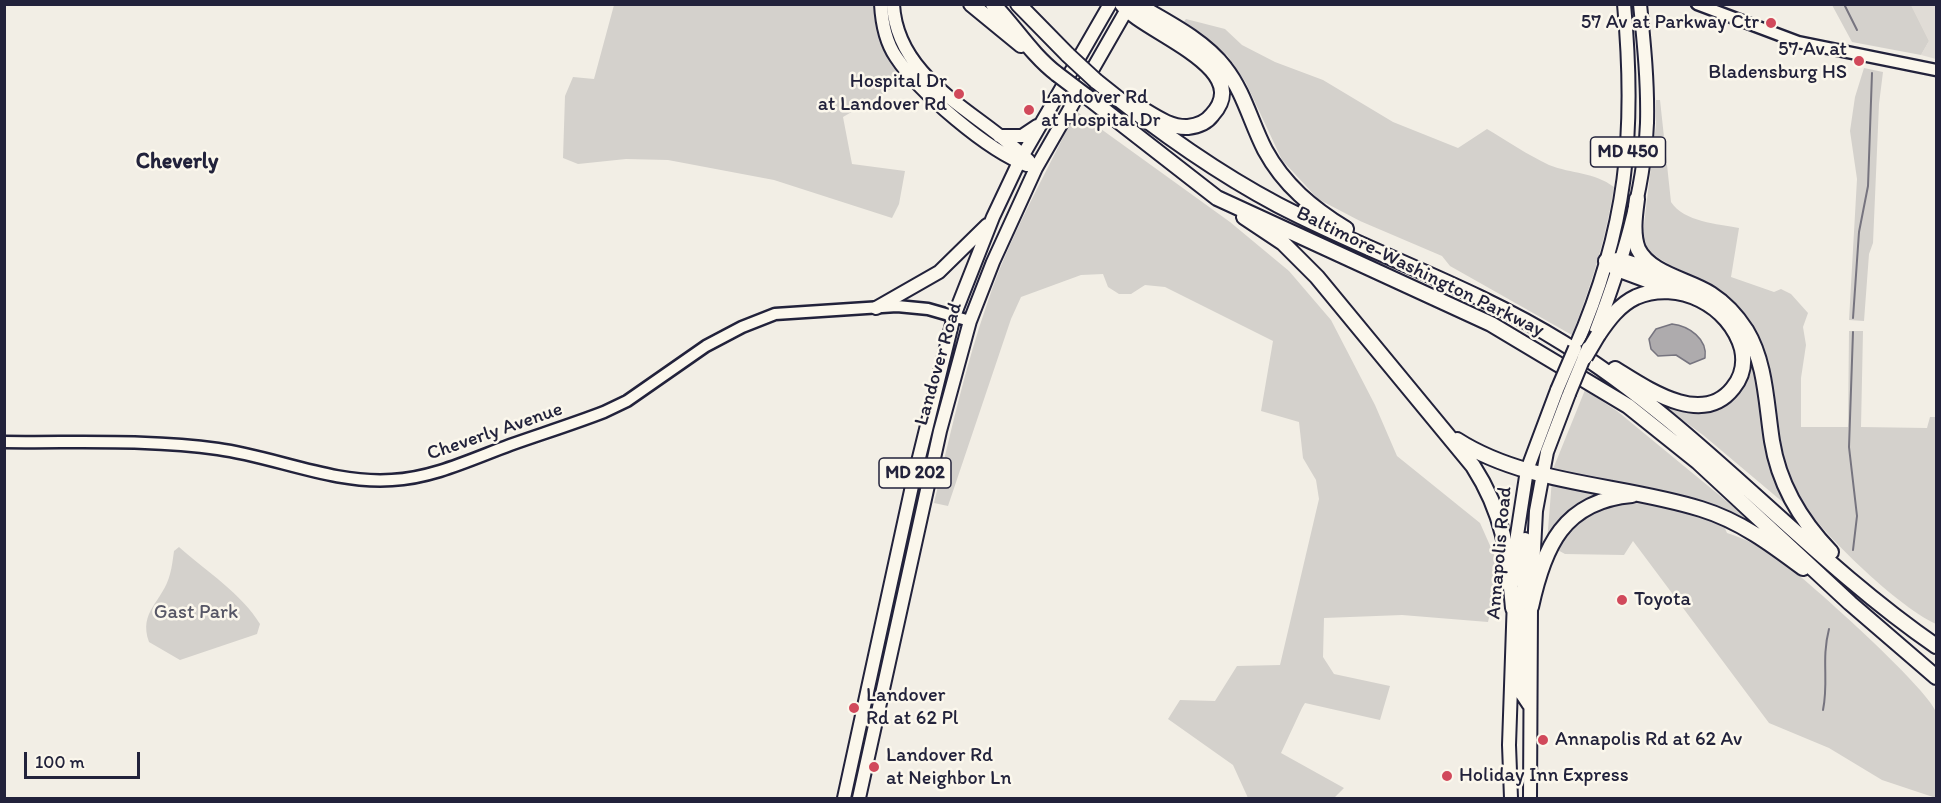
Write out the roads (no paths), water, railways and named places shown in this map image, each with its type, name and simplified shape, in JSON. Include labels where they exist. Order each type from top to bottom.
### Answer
[{"type":"highway","points":[[971,4],[1040,61]]},
{"type":"highway","name":"Baltimore-Washington Parkway","points":[[993,4],[1040,61],[1217,198],[1491,324],[1628,406],[1698,462],[1850,603],[1936,677]]},
{"type":"highway","name":"Baltimore-Washington Parkway","points":[[1018,4],[1100,84],[1181,147],[1232,180],[1290,211],[1499,307],[1565,344],[1674,423],[1878,601],[1936,646]]},
{"type":"highway","points":[[1100,84],[1163,121],[1183,127],[1205,122],[1216,110],[1220,100],[1218,80],[1207,63],[1128,6]]},
{"type":"highway","points":[[1128,6],[1204,47],[1224,66],[1240,93],[1264,149],[1293,190],[1332,220],[1396,259]]},
{"type":"highway","points":[[1217,198],[1283,243],[1297,256],[1473,466],[1496,507],[1507,545],[1513,608]]},
{"type":"highway","points":[[1565,344],[1665,397],[1687,404],[1713,402],[1725,396],[1737,382],[1743,365],[1741,348],[1732,328],[1713,308],[1680,286],[1638,249],[1635,227],[1637,199]]},
{"type":"highway","points":[[1614,264],[1680,286],[1705,290],[1723,303],[1747,332],[1763,377],[1778,468],[1792,503],[1827,548],[1878,601]]},
{"type":"highway","points":[[1585,357],[1594,329],[1627,302],[1680,286]]},
{"type":"highway","points":[[1441,430],[1491,460],[1534,472],[1703,509],[1764,538],[1850,603]]},
{"type":"highway","points":[[1531,607],[1544,556],[1567,522],[1587,508],[1608,499],[1635,495],[1652,497]]},
{"type":"main road","points":[[881,4],[886,37],[905,67],[956,118],[1036,168]]},
{"type":"main road","points":[[893,4],[898,34],[913,61],[962,109],[998,135],[1021,159]]},
{"type":"main road","name":"Landover Road","points":[[844,798],[925,430],[954,316],[993,217],[1021,159],[1110,4]]},
{"type":"main road","name":"Annapolis Road","points":[[1614,264],[1628,148],[1630,79],[1624,4]]},
{"type":"main road","name":"Annapolis Road","points":[[1510,798],[1509,745],[1513,608],[1517,535],[1523,491],[1534,472],[1563,392],[1594,329],[1637,199],[1647,121],[1641,4]]},
{"type":"main road","name":"Landover Road","points":[[859,798],[938,441],[970,321],[1036,168],[1128,6]]},
{"type":"main road","points":[[998,135],[1022,136],[1041,122]]},
{"type":"main road","points":[[876,308],[939,272],[993,217]]},
{"type":"main road","name":"Annapolis Road","points":[[1563,392],[1585,357]]},
{"type":"main road","name":"Annapolis Road","points":[[1530,798],[1531,607],[1536,511],[1534,472]]},
{"type":"main road","points":[[1523,491],[1526,515],[1521,693],[1530,706]]},
{"type":"street","points":[[1697,4],[1798,42],[1936,70]]},
{"type":"street","name":"Cheverly Avenue","points":[[4,442],[171,444],[239,452],[349,478],[407,479],[453,467],[604,412],[627,401],[706,346],[761,319],[788,312],[914,307],[970,321]]},
{"type":"waterway","points":[[1844,4],[1857,30]]},
{"type":"waterway","points":[[1853,318],[1859,232],[1868,186],[1872,73]]},
{"type":"waterway","points":[[1853,332],[1849,447],[1857,516],[1853,550]]},
{"type":"waterway","points":[[1823,710],[1829,629]]},
{"type":"place","name":"57 Av at Parkway Ctr","points":[[1771,23]]},
{"type":"place","name":"57 Av at Bladensburg HS","points":[[1859,61]]},
{"type":"place","name":"Hospital Dr at Landover Rd","points":[[959,94]]},
{"type":"place","name":"Landover Rd at Hospital Dr","points":[[1029,110]]},
{"type":"place","name":"Toyota","points":[[1622,600]]},
{"type":"place","name":"Landover Rd at 62 Pl","points":[[854,708]]},
{"type":"place","name":"Annapolis Rd at 62 Av","points":[[1543,740]]},
{"type":"place","name":"Landover Rd at Neighbor Ln","points":[[874,767]]},
{"type":"place","name":"Holiday Inn Express","points":[[1447,776]]},
{"type":"district","name":"Cheverly","points":[[177,162]]},
{"type":"park label","name":"Gast Park","points":[[196,613]]}]
